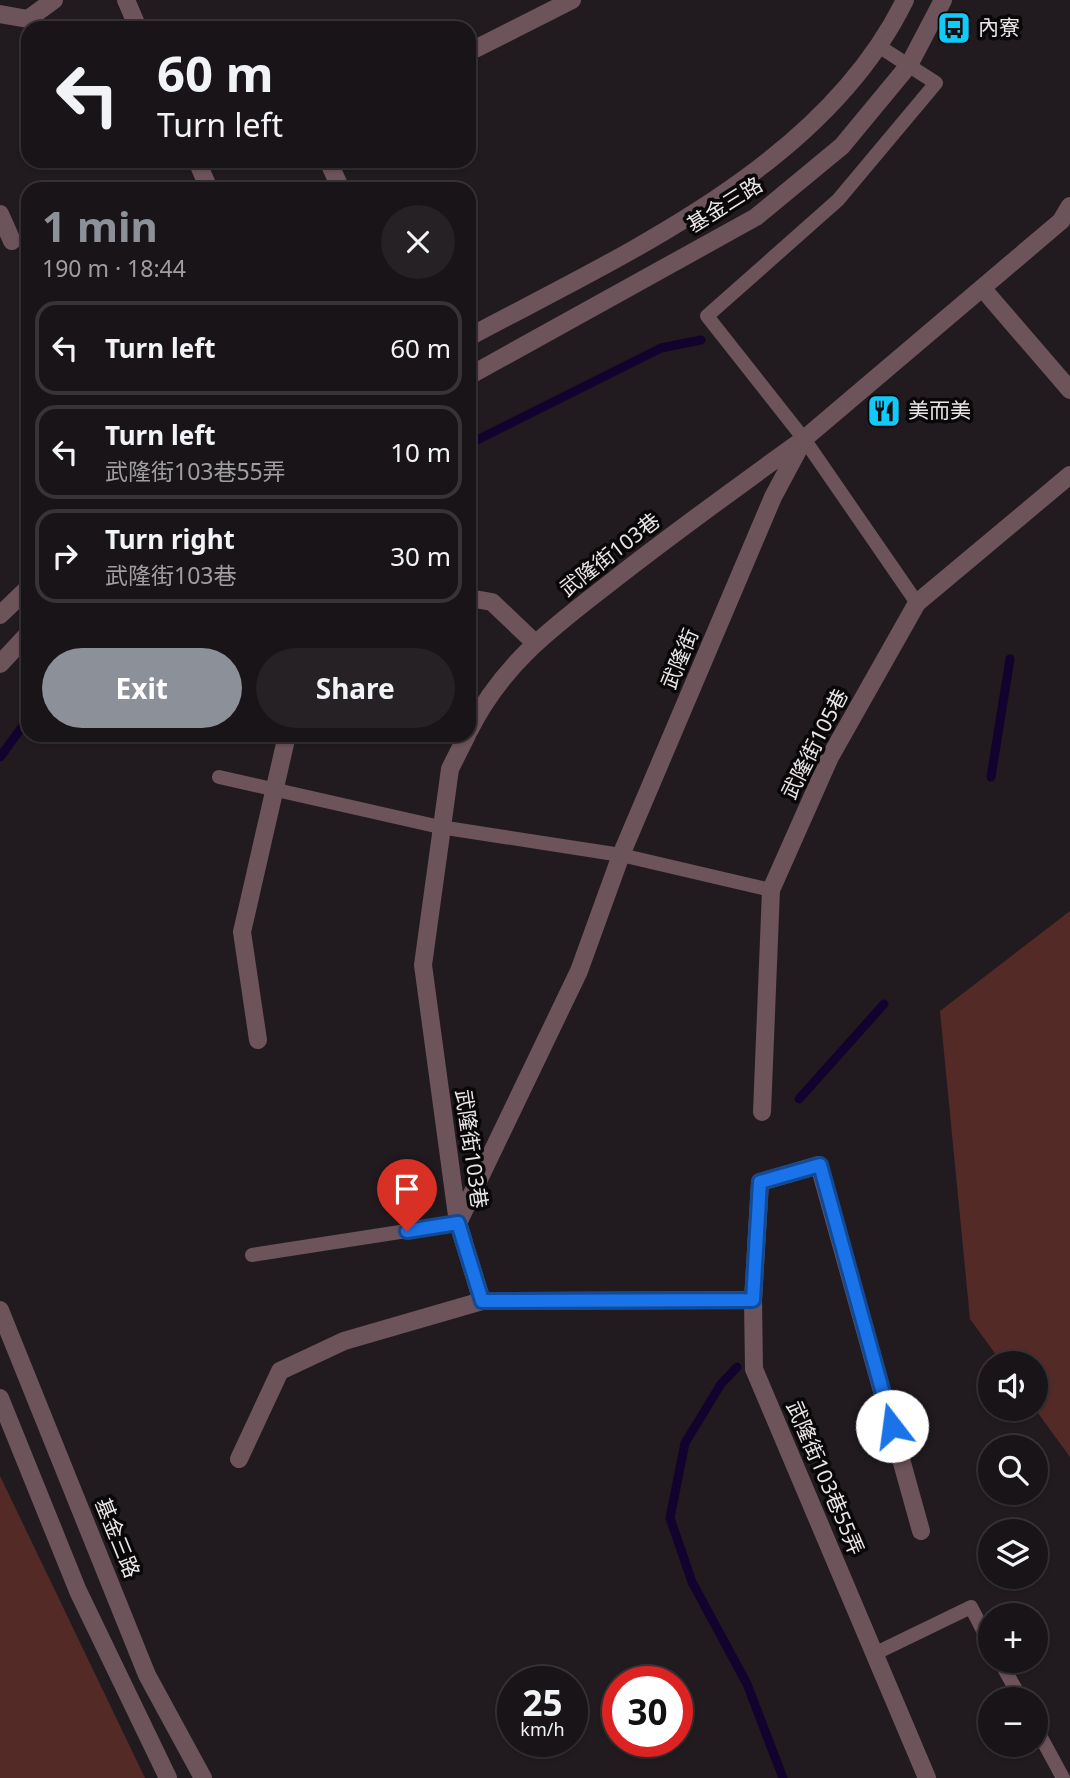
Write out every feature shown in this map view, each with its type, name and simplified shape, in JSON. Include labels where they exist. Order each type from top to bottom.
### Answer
[{"type":"street","points":[[0,14],[27,19],[54,0]]},
{"type":"street","points":[[126,0],[135,21]]},
{"type":"street","points":[[476,48],[572,0]]},
{"type":"street","name":"基金三路","points":[[476,333],[662,233],[735,187],[813,121],[880,47],[905,0]]},
{"type":"street","name":"基金三路","points":[[476,372],[756,217],[842,146],[909,65],[943,0]]},
{"type":"street","name":"武隆街","points":[[458,1223],[579,971],[621,855],[773,497],[804,439],[983,289],[1060,221],[1070,206]]},
{"type":"street","points":[[0,214],[13,241]]},
{"type":"street","points":[[983,289],[1070,390]]},
{"type":"street","name":"武隆街103巷","points":[[476,718],[493,687],[534,642],[666,539],[804,439]]},
{"type":"street","name":"武隆街105巷","points":[[762,1112],[771,890],[830,757],[917,603],[1070,475]]},
{"type":"street","points":[[0,615],[21,595]]},
{"type":"street","points":[[476,599],[492,602],[534,642]]},
{"type":"street","points":[[0,664],[21,642]]},
{"type":"street","points":[[258,1040],[242,932],[284,742]]},
{"type":"street","name":"武隆街103巷","points":[[464,742],[450,769],[423,965],[458,1223],[482,1301]]},
{"type":"street","name":"武隆街103巷55弄","points":[[921,1531],[820,1165],[760,1182],[753,1300],[754,1370],[927,1778]]},
{"type":"street","points":[[239,1459],[280,1371],[344,1341],[482,1301],[753,1300]]},
{"type":"street","name":"基金三路","points":[[0,1310],[147,1675],[203,1778]]},
{"type":"street","points":[[0,1398],[78,1591],[168,1778]]},
{"type":"lane","points":[[880,47],[936,83],[838,200],[707,316],[804,439],[917,603]]},
{"type":"lane","points":[[219,777],[440,827],[621,855],[771,890]]},
{"type":"lane","points":[[252,1255],[458,1223]]},
{"type":"lane","points":[[874,1654],[971,1607],[978,1621]]},
{"type":"lane","points":[[1048,1750],[1063,1778]]},
{"type":"shaded area","points":[[1070,911],[1070,1457],[1044,1421],[1048,1421],[1048,1351],[993,1351],[970,1319],[940,1011]]},
{"type":"shaded area","points":[[0,1476],[145,1778],[0,1778]]},
{"type":"waterway","points":[[476,440],[661,348],[701,340]]},
{"type":"waterway","points":[[991,777],[1010,659]]},
{"type":"waterway","points":[[0,757],[21,728]]},
{"type":"waterway","points":[[799,1099],[884,1004]]},
{"type":"waterway","points":[[737,1367],[721,1384],[685,1443],[670,1518],[692,1582],[747,1684],[783,1778]]},
{"type":"place","name":"內寮","points":[[954,28]]},
{"type":"place","name":"美而美","points":[[884,411]]},
{"type":"route","points":[[407,1231],[458,1223],[482,1301],[753,1300],[760,1182],[820,1165],[892,1426]]}]
